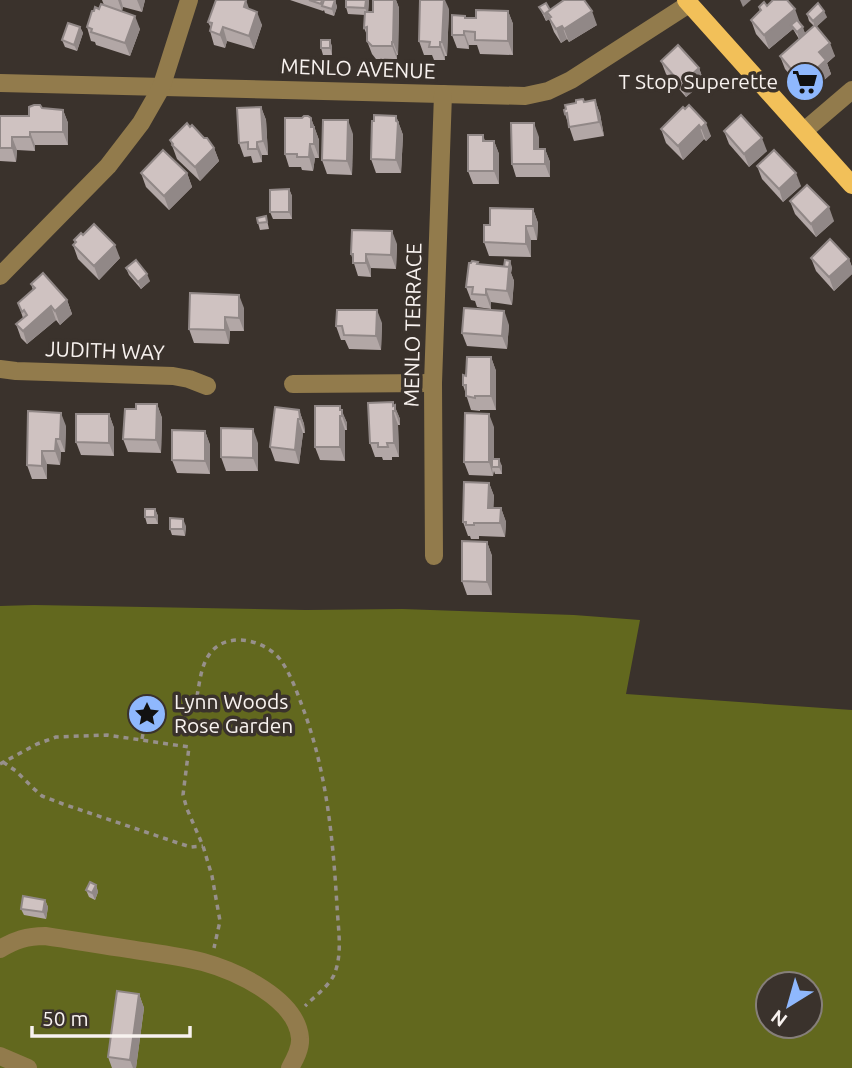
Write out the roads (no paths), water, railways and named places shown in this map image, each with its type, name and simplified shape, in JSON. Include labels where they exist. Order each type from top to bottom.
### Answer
[{"type":"main road","points":[[688,2],[852,185]]},
{"type":"street","points":[[0,275],[108,166],[141,123],[161,88],[189,0]]},
{"type":"street","name":"MENLO AVENUE","points":[[0,83],[514,96],[537,94],[571,80],[688,2]]},
{"type":"street","points":[[804,131],[852,90]]},
{"type":"street","name":"MENLO TERRACE","points":[[434,556],[433,383],[443,94]]},
{"type":"street","name":"JUDITH WAY","points":[[0,369],[173,376],[207,386]]},
{"type":"street","points":[[293,384],[433,383]]},
{"type":"street","points":[[0,949],[26,937],[45,936],[170,955],[210,964],[246,979],[274,998],[293,1017],[298,1027],[300,1045],[290,1068]]},
{"type":"street","points":[[0,1056],[29,1068]]},
{"type":"place","name":"T Stop Superette","points":[[805,82]]},
{"type":"place","name":"Lynn Woods Rose Garden","points":[[147,714]]}]
